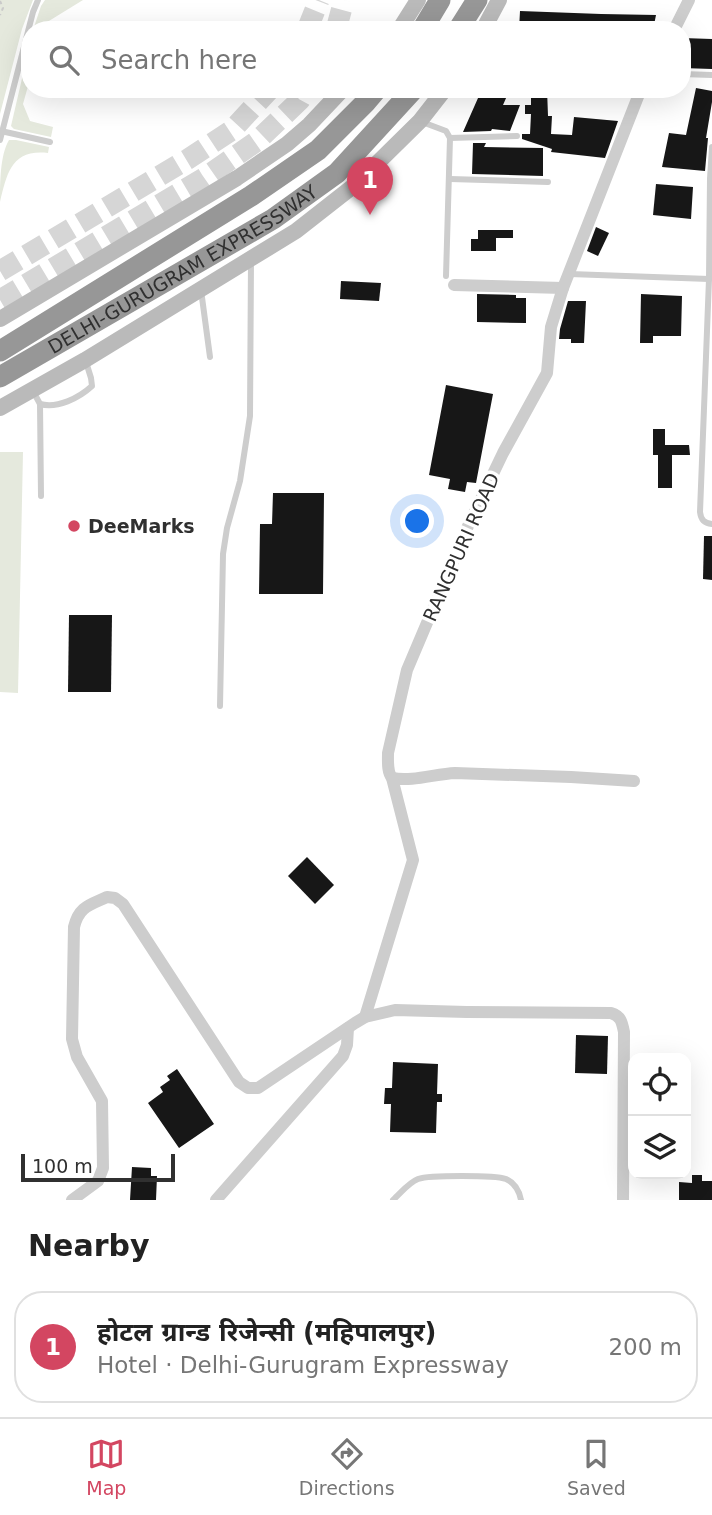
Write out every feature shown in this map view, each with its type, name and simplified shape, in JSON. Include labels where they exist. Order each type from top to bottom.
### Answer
[{"type":"highway","points":[[427,21],[440,0]]},
{"type":"highway","points":[[465,21],[479,2]]},
{"type":"highway","name":"DELHI-GURUGRAM EXPRESSWAY","points":[[0,351],[251,197],[318,150],[369,98]]},
{"type":"highway","name":"DELHI-GURUGRAM EXPRESSWAY","points":[[0,377],[272,219],[337,173],[406,98]]},
{"type":"main road","points":[[404,21],[418,0]]},
{"type":"main road","points":[[488,21],[499,0]]},
{"type":"main road","points":[[0,319],[237,178],[287,144],[334,98]]},
{"type":"main road","points":[[0,408],[36,397],[85,360],[296,231],[356,184],[420,121],[438,98]]},
{"type":"street","points":[[678,21],[689,0]]},
{"type":"street","name":"RANGPURI ROAD","points":[[365,1017],[413,860],[389,770],[388,754],[407,670],[503,453],[547,373],[550,331],[563,288],[638,98]]},
{"type":"street","points":[[450,280],[563,288]]},
{"type":"street","points":[[392,778],[455,773],[634,781]]},
{"type":"street","points":[[72,1200],[99,1181],[103,1168],[102,1101],[77,1057],[72,1039],[74,927],[83,908],[107,897],[115,898],[123,904],[239,1082],[248,1088],[258,1088],[365,1017],[395,1010],[617,1015],[622,1020],[624,1032],[623,1200]]},
{"type":"street","points":[[216,1200],[343,1056],[348,1028]]},
{"type":"lane","points":[[31,21],[38,0]]},
{"type":"lane","points":[[0,140],[21,57]]},
{"type":"lane","points":[[691,74],[712,75]]},
{"type":"lane","points":[[420,121],[446,131],[450,138],[450,280]]},
{"type":"lane","points":[[1,131],[50,142]]},
{"type":"lane","points":[[450,138],[517,136]]},
{"type":"lane","points":[[712,147],[700,512],[701,519],[712,524]]},
{"type":"lane","points":[[450,179],[548,182]]},
{"type":"lane","points":[[220,706],[222,566],[225,537],[239,488],[250,416],[251,258]]},
{"type":"lane","points":[[570,274],[709,279]]},
{"type":"lane","points":[[200,289],[210,357]]},
{"type":"lane","points":[[36,397],[47,406],[78,397],[92,386],[85,360]]},
{"type":"lane","points":[[36,397],[41,496]]},
{"type":"lane","points":[[393,1200],[408,1185],[419,1179],[491,1177],[505,1178],[514,1184],[520,1192],[521,1200]]},
{"type":"path","points":[[0,1],[3,8],[0,15]]},
{"type":"shaded area","points":[[0,0],[33,0],[25,21],[21,21],[21,33],[0,114]]},
{"type":"shaded area","points":[[45,0],[83,0],[49,21],[36,21]]},
{"type":"shaded area","points":[[21,83],[21,98],[25,98],[23,104],[30,121],[53,127],[51,137],[11,126]]},
{"type":"shaded area","points":[[9,140],[49,147],[48,153],[26,155],[18,159],[5,182],[0,202],[2,161]]},
{"type":"shaded area","points":[[0,452],[23,452],[18,693],[0,692]]},
{"type":"building","points":[[520,11],[656,15],[655,21],[519,21]]},
{"type":"building","points":[[691,38],[712,39],[712,69],[691,68]]},
{"type":"building","points":[[696,88],[712,91],[705,171],[662,167],[669,133],[686,135]]},
{"type":"building","points":[[478,98],[506,98],[503,105],[520,105],[510,131],[492,129],[463,132]]},
{"type":"building","points":[[531,98],[547,98],[548,116],[552,116],[551,134],[572,135],[574,117],[618,121],[605,158],[551,152],[552,149],[522,139],[522,134],[530,134],[531,114],[525,114],[525,105],[531,105]]},
{"type":"building","points":[[473,143],[486,143],[484,147],[543,148],[543,176],[472,174]]},
{"type":"building","points":[[656,184],[693,187],[691,219],[653,215]]},
{"type":"building","points":[[596,227],[609,233],[598,256],[587,251]]},
{"type":"building","points":[[478,230],[513,230],[513,238],[496,238],[496,251],[471,251],[471,239],[478,239]]},
{"type":"building","points":[[341,281],[381,283],[379,301],[340,299]]},
{"type":"building","points":[[477,294],[516,295],[516,298],[526,298],[526,323],[477,322]]},
{"type":"building","points":[[641,294],[682,296],[681,336],[653,336],[653,343],[640,343]]},
{"type":"building","points":[[568,301],[586,301],[584,343],[559,339]]},
{"type":"building","points":[[446,385],[493,394],[476,483],[467,482],[465,492],[448,489],[450,479],[429,475]]},
{"type":"building","points":[[653,429],[665,429],[665,445],[689,445],[690,455],[672,455],[672,488],[658,488],[658,455],[653,455]]},
{"type":"building","points":[[273,493],[324,493],[323,594],[259,594],[260,524],[272,524]]},
{"type":"building","points":[[704,536],[712,536],[712,580],[703,579]]},
{"type":"building","points":[[69,615],[112,615],[111,692],[68,692]]},
{"type":"building","points":[[307,857],[334,885],[315,904],[288,876]]},
{"type":"building","points":[[576,1035],[608,1036],[607,1074],[575,1073]]},
{"type":"building","points":[[393,1062],[438,1064],[437,1094],[442,1094],[442,1102],[437,1102],[436,1133],[390,1132],[391,1104],[384,1104],[385,1088],[392,1088]]},
{"type":"building","points":[[177,1069],[214,1124],[179,1148],[148,1103],[163,1092],[160,1087],[170,1080],[167,1076]]},
{"type":"building","points":[[132,1167],[151,1168],[151,1176],[157,1176],[156,1200],[130,1200]]},
{"type":"building","points":[[692,1175],[702,1175],[702,1181],[712,1181],[712,1200],[679,1200],[679,1182],[692,1183]]},
{"type":"tunnel","points":[[311,21],[319,0]]},
{"type":"tunnel","points":[[338,21],[344,0]]},
{"type":"tunnel","points":[[0,271],[232,130],[262,98]]},
{"type":"tunnel","points":[[0,300],[204,178],[257,141],[301,98]]},
{"type":"place","name":"होटल ग्रान्ड रिजेन्सी (महिपालपुर)","points":[[370,215]]},
{"type":"place","name":"DeeMarks","points":[[74,526]]}]
